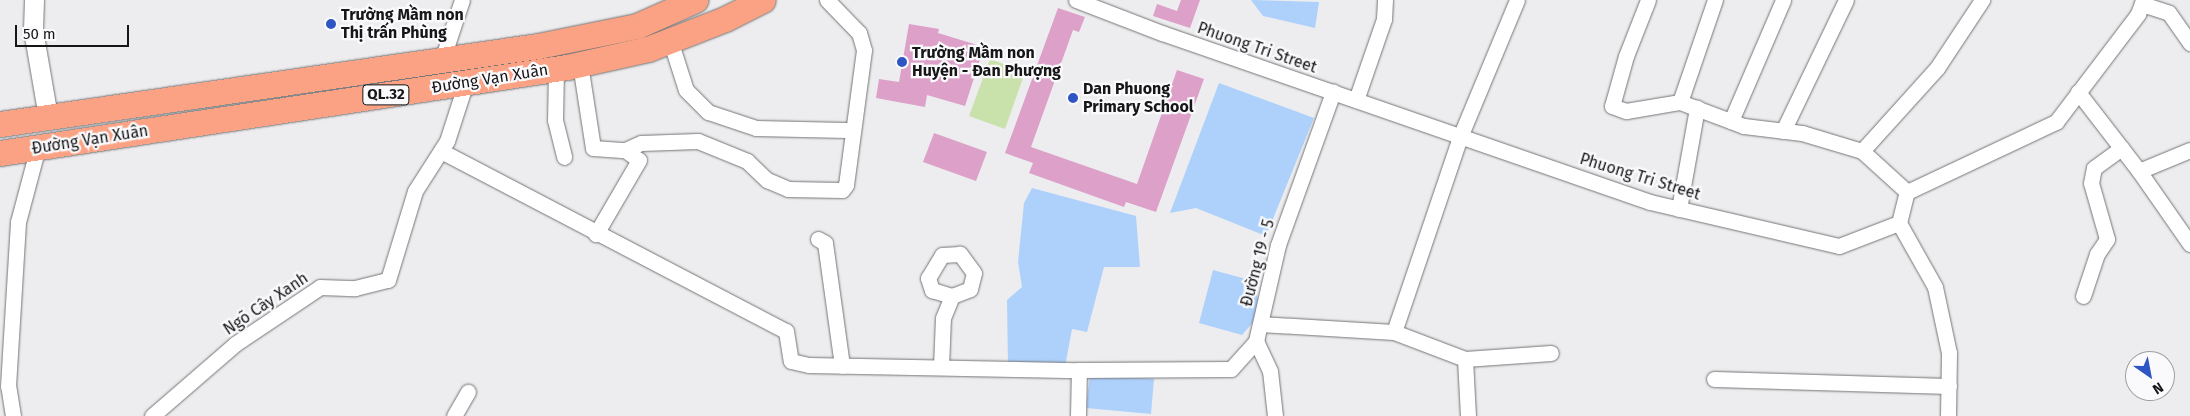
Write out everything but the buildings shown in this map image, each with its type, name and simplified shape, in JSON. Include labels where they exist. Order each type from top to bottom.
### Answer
[{"type":"highway","name":"Đường Vạn Xuân","points":[[0,124],[453,59],[638,26],[695,0]]},
{"type":"highway","name":"Đường Vạn Xuân","points":[[0,153],[556,69],[670,40],[763,0]]},
{"type":"highway","points":[[453,59],[456,84]]},
{"type":"street","points":[[34,0],[34,30],[48,117]]},
{"type":"street","points":[[453,59],[462,0]]},
{"type":"street","points":[[580,64],[593,148],[625,150],[641,143],[698,141],[747,161],[767,180],[788,189],[842,190],[846,186],[864,50],[859,33],[827,0]]},
{"type":"street","name":"Phuong Tri Street","points":[[1076,0],[1460,137],[1650,202],[1839,246],[1899,222]]},
{"type":"street","points":[[1356,100],[1384,19],[1385,0]]},
{"type":"street","points":[[1394,332],[1460,137],[1517,0]]},
{"type":"street","points":[[1648,0],[1626,56],[1612,106],[1626,111],[1680,102],[1731,122],[1802,133],[1862,152],[1907,192]]},
{"type":"street","points":[[1680,102],[1715,0]]},
{"type":"street","points":[[1731,122],[1783,0]]},
{"type":"street","points":[[1783,131],[1846,0]]},
{"type":"street","points":[[1862,152],[1936,68],[1982,0]]},
{"type":"street","points":[[1948,416],[1949,353],[1935,287],[1899,222],[1907,192],[2056,122],[2138,14],[2142,2],[2170,13],[2190,43]]},
{"type":"street","points":[[670,40],[686,90],[708,112],[756,128],[846,130]]},
{"type":"street","points":[[556,69],[555,120],[564,157]]},
{"type":"street","name":"Ngõ Cây Xanh","points":[[152,416],[235,344],[320,287],[355,288],[388,280],[415,192],[447,141],[456,84]]},
{"type":"street","name":"Đường 19 - 5","points":[[1256,341],[1278,245],[1333,92]]},
{"type":"street","points":[[2078,92],[2139,171],[2190,244]]},
{"type":"street","points":[[1679,209],[1697,108]]},
{"type":"street","points":[[13,416],[8,386],[18,222],[38,148]]},
{"type":"street","points":[[2083,296],[2097,254],[2107,239],[2091,183],[2094,168],[2122,148]]},
{"type":"street","points":[[596,234],[639,160],[625,150]]},
{"type":"street","points":[[2139,171],[2190,150]]},
{"type":"street","points":[[441,151],[596,234],[786,331],[791,361],[809,365],[842,366],[1079,370],[1231,369],[1256,341],[1270,371],[1275,416]]},
{"type":"street","points":[[818,239],[825,243],[842,366]]},
{"type":"street","points":[[940,367],[943,318],[952,296]]},
{"type":"street","points":[[1260,324],[1394,332],[1465,359],[1551,353]]},
{"type":"street","points":[[1465,359],[1468,416]]},
{"type":"street","points":[[1078,416],[1079,370]]},
{"type":"street","points":[[1714,379],[1949,386]]},
{"type":"street","points":[[454,416],[468,392]]},
{"type":"green space","points":[[990,59],[1025,72],[1005,129],[969,116]]},
{"type":"water","points":[[1251,0],[1319,2],[1315,28],[1263,16]]},
{"type":"water","points":[[1219,83],[1314,118],[1266,236],[1196,208],[1170,213]]},
{"type":"water","points":[[1032,188],[1136,216],[1140,267],[1104,267],[1087,332],[1072,329],[1065,367],[1008,367],[1007,300],[1022,287],[1018,262],[1024,203]]},
{"type":"water","points":[[1213,270],[1246,279],[1256,286],[1258,301],[1255,320],[1242,335],[1199,323]]},
{"type":"water","points":[[1090,375],[1154,379],[1151,414],[1086,408]]},
{"type":"place","name":"Trường Mầm non Thị trấn Phùng","points":[[331,24]]},
{"type":"place","name":"Trường Mầm non Huyện - Đan Phượng","points":[[902,62]]},
{"type":"place","name":"Dan Phuong Primary School","points":[[1073,98]]}]
